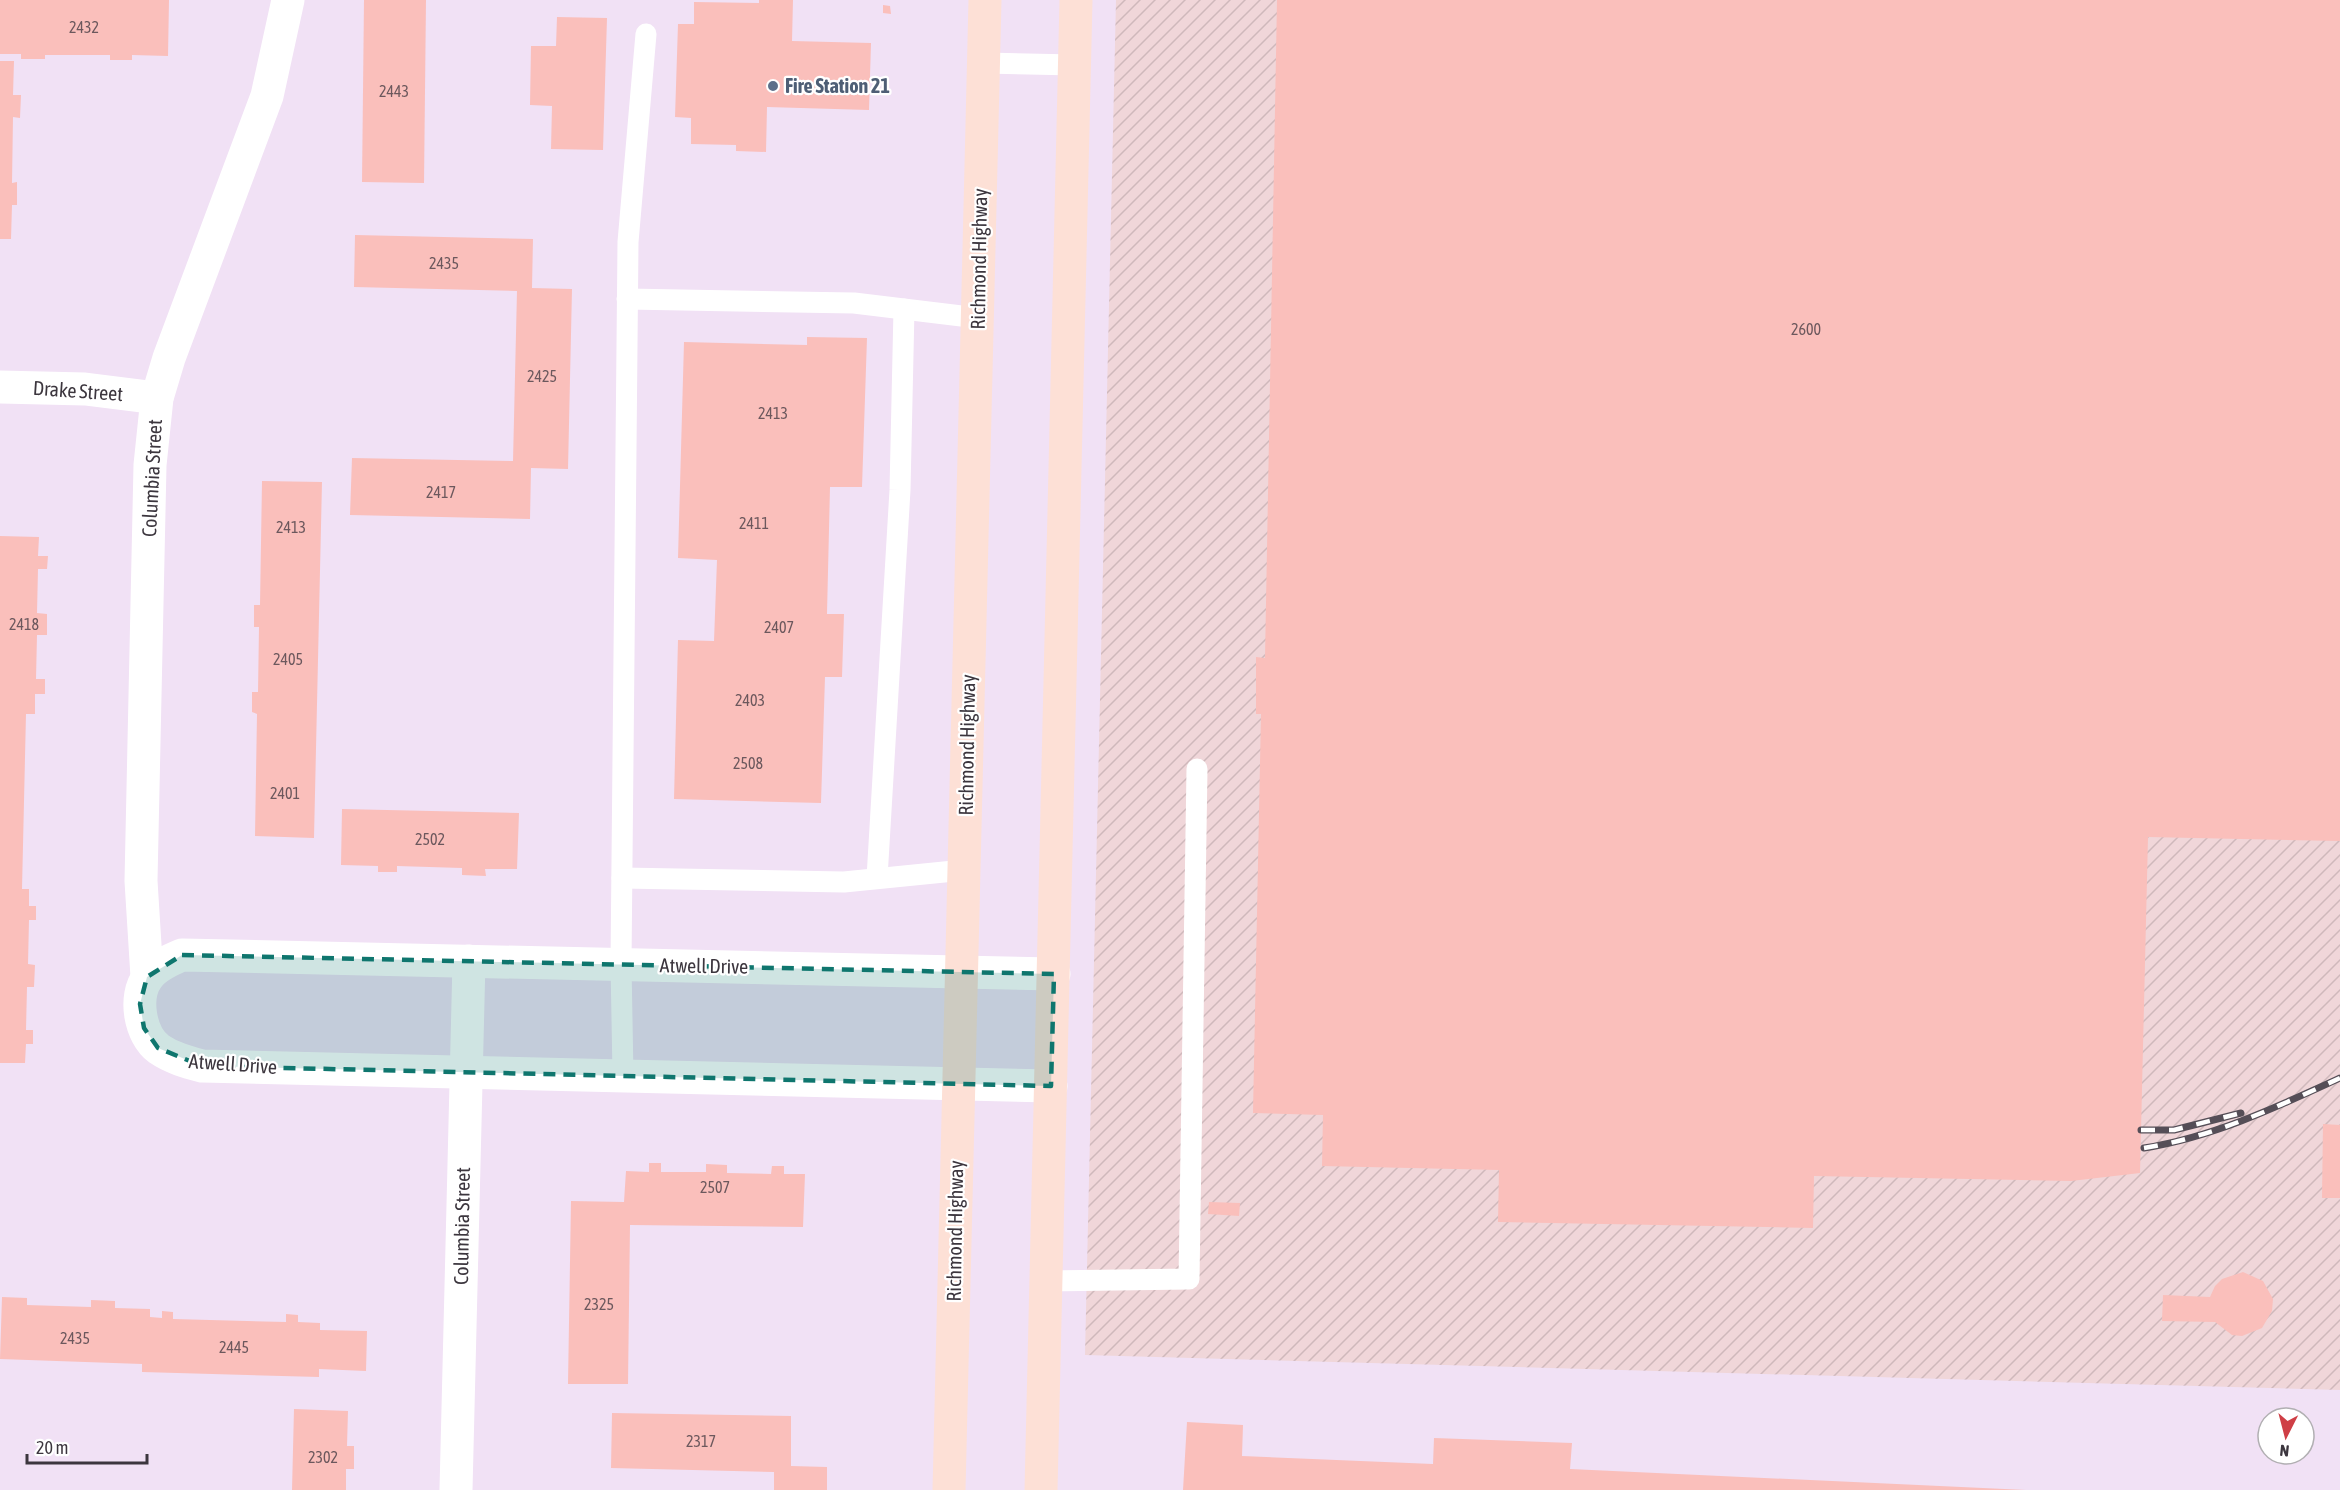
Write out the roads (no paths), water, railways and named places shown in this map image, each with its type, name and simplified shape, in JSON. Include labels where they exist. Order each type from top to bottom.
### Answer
[{"type":"main road","name":"Richmond Highway","points":[[949,1490],[985,0]]},
{"type":"main road","points":[[1041,1490],[1076,0]]},
{"type":"street","name":"Columbia Street","points":[[147,977],[141,881],[150,465],[157,398],[169,358],[267,96],[288,0]]},
{"type":"street","name":"Drake Street","points":[[0,387],[85,389],[157,398]]},
{"type":"street","name":"Atwell Drive","points":[[1051,1086],[202,1065],[181,1060],[158,1048],[144,1028],[140,1004],[147,977],[164,962],[182,955],[1054,974]]},
{"type":"street","name":"Columbia Street","points":[[456,1490],[469,961]]},
{"type":"lane","points":[[623,1075],[621,964],[628,242],[646,34]]},
{"type":"lane","points":[[984,63],[1075,65]]},
{"type":"lane","points":[[627,299],[854,303],[978,318]]},
{"type":"lane","points":[[877,878],[900,490],[904,309]]},
{"type":"lane","points":[[1046,1281],[1189,1279],[1197,769]]},
{"type":"lane","points":[[622,878],[844,882],[963,870]]},
{"type":"railway","points":[[2144,1148],[2220,1129],[2340,1078]]},
{"type":"railway","points":[[2141,1130],[2174,1130],[2241,1113]]},
{"type":"place","name":"Fire Station 21","points":[[773,86]]}]
